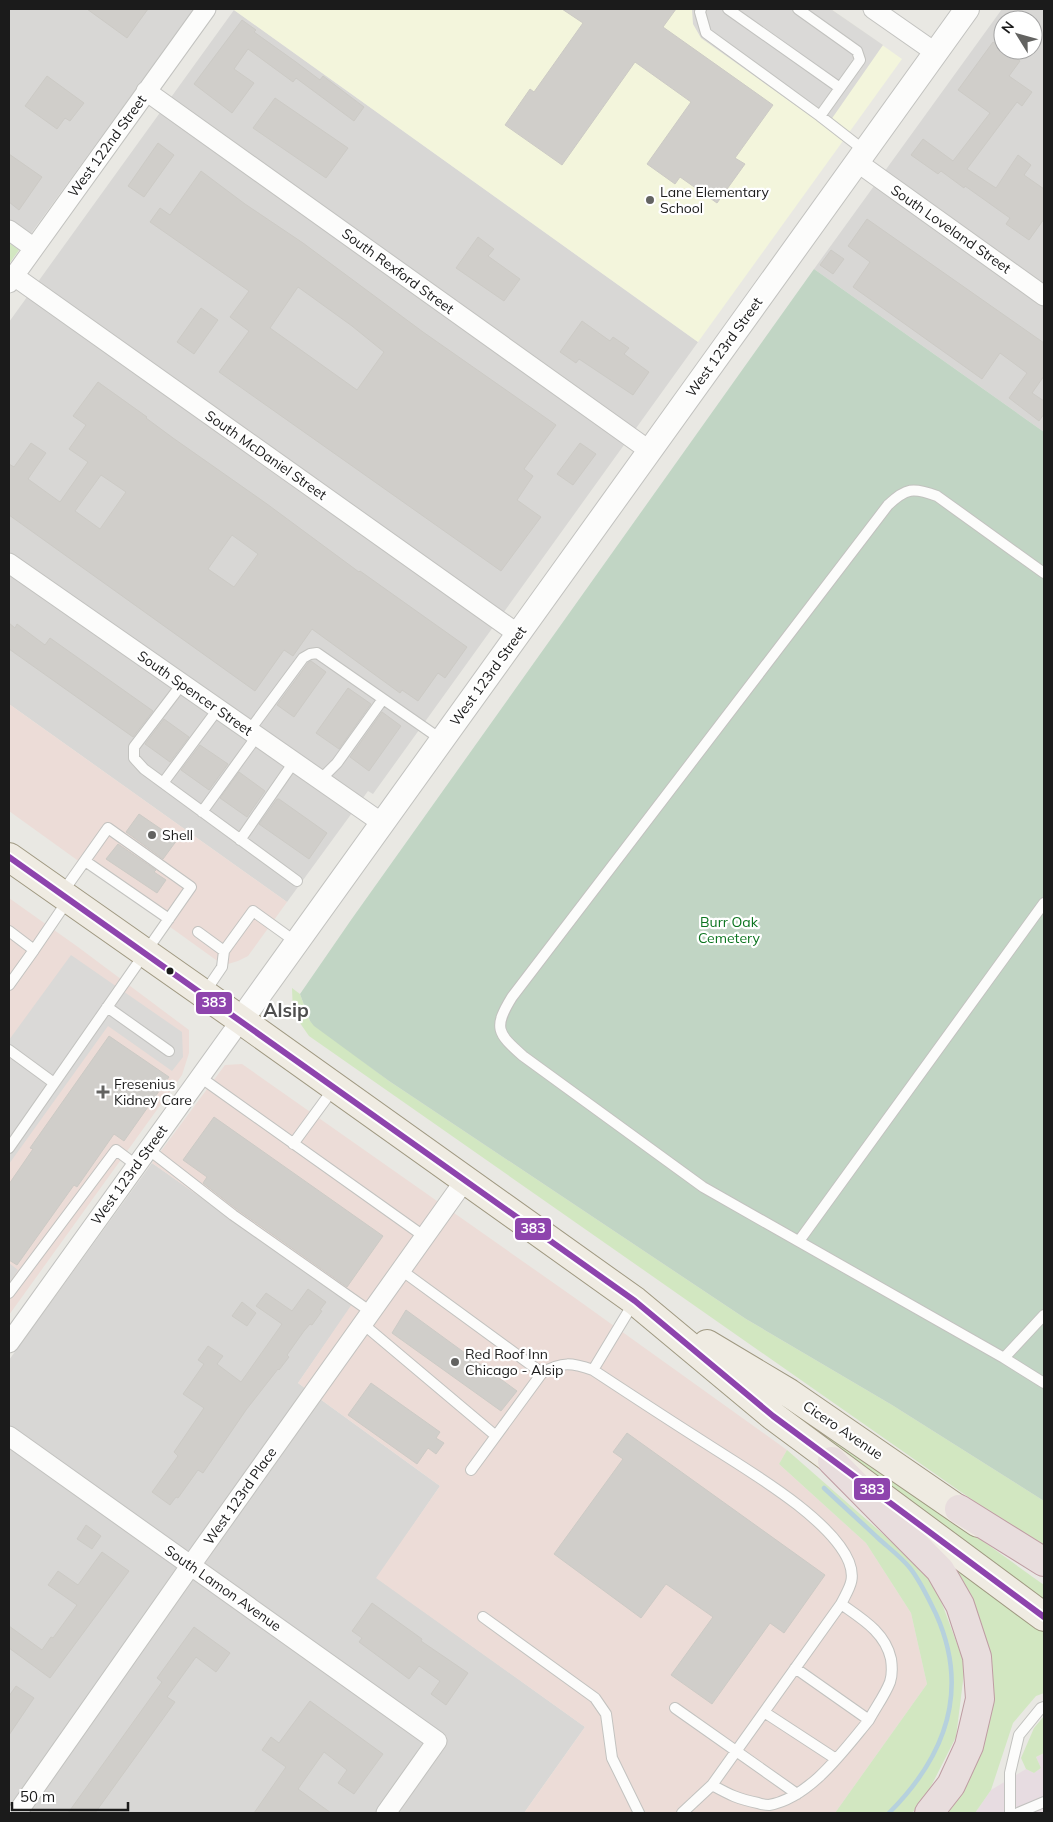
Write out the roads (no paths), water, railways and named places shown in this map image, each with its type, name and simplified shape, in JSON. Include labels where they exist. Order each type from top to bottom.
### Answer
[{"type":"highway","points":[[832,1461],[940,1570],[960,1605],[977,1657],[980,1699],[969,1746],[950,1785],[929,1813]]},
{"type":"highway","points":[[959,1510],[1044,1562]]},
{"type":"main road","name":"Cicero Avenue","points":[[9,857],[635,1301],[773,1416],[1044,1617]]},
{"type":"main road","name":"Cicero Avenue","points":[[635,1301],[789,1393],[1044,1570]]},
{"type":"street","name":"West 122nd Street","points":[[12,279],[206,9]]},
{"type":"street","points":[[873,9],[936,53]]},
{"type":"street","name":"West 123rd Street","points":[[9,1343],[967,9]]},
{"type":"street","name":"South Rexford Street","points":[[146,91],[650,451]]},
{"type":"street","name":"South Loveland Street","points":[[861,157],[1043,291]]},
{"type":"street","points":[[9,230],[34,248]]},
{"type":"street","name":"South McDaniel Street","points":[[12,279],[518,634]]},
{"type":"street","name":"South Spencer Street","points":[[9,563],[382,823]]},
{"type":"street","name":"West 123rd Place","points":[[17,1813],[190,1565],[465,1180]]},
{"type":"street","name":"South Lamon Avenue","points":[[9,1436],[437,1741],[386,1813]]},
{"type":"lane","points":[[701,9],[700,12],[706,33],[820,116],[861,157]]},
{"type":"lane","points":[[728,9],[840,88]]},
{"type":"lane","points":[[798,9],[857,51],[860,60],[820,116]]},
{"type":"lane","points":[[1044,573],[937,496],[923,491],[911,490],[900,493],[888,505],[512,997],[499,1023],[502,1037],[523,1056],[703,1187],[1004,1358],[1044,1383]]},
{"type":"lane","points":[[202,812],[303,658],[310,654],[317,653],[325,657],[442,740]]},
{"type":"lane","points":[[182,684],[134,747],[134,758],[144,770],[297,881]]},
{"type":"lane","points":[[320,780],[337,763],[383,699]]},
{"type":"lane","points":[[164,783],[218,708]]},
{"type":"lane","points":[[240,840],[294,762]]},
{"type":"lane","points":[[9,985],[34,950],[85,861],[108,828],[191,887],[9,1148]]},
{"type":"lane","points":[[85,861],[169,919]]},
{"type":"lane","points":[[800,1241],[1044,903]]},
{"type":"lane","points":[[204,994],[222,967],[224,951],[253,912],[296,942]]},
{"type":"lane","points":[[198,932],[224,951]]},
{"type":"lane","points":[[10,934],[34,950]]},
{"type":"lane","points":[[107,1007],[169,1051]]},
{"type":"lane","points":[[9,1050],[54,1083]]},
{"type":"lane","points":[[200,1077],[425,1237]]},
{"type":"lane","points":[[293,1144],[335,1087]]},
{"type":"lane","points":[[148,1149],[367,1318],[496,1436]]},
{"type":"lane","points":[[9,1293],[116,1150],[136,1165]]},
{"type":"lane","points":[[401,1270],[542,1373]]},
{"type":"lane","points":[[593,1370],[635,1301]]},
{"type":"lane","points":[[1004,1358],[1044,1315]]},
{"type":"lane","points":[[471,1470],[542,1373],[552,1367],[571,1363],[593,1370],[750,1472],[815,1518],[835,1540],[849,1562],[853,1583],[841,1604],[712,1784],[682,1813]]},
{"type":"lane","points":[[712,1784],[738,1799],[768,1805],[797,1794],[817,1779],[869,1720],[891,1681],[892,1665],[883,1639],[874,1629],[841,1604]]},
{"type":"lane","points":[[483,1617],[595,1698],[606,1714],[612,1758],[639,1813]]},
{"type":"lane","points":[[795,1668],[869,1720]]},
{"type":"lane","points":[[1010,1813],[1010,1773],[1019,1735],[1041,1708],[1044,1707]]},
{"type":"lane","points":[[675,1708],[797,1794]]},
{"type":"lane","points":[[764,1712],[836,1759]]},
{"type":"lane","points":[[1018,1813],[1044,1802]]},
{"type":"waterway","points":[[824,1488],[910,1568],[921,1584],[936,1614],[946,1642],[951,1669],[951,1695],[947,1721],[938,1745],[925,1769],[909,1791],[889,1813]]},
{"type":"place","name":"Lane Elementary School","points":[[650,200]]},
{"type":"place","name":"Shell","points":[[152,835]]},
{"type":"place","name":"Fresenius Kidney Care","points":[[103,1092]]},
{"type":"place","name":"Red Roof Inn Chicago - Alsip","points":[[455,1362]]},
{"type":"district","name":"Alsip","points":[[286,1010]]},
{"type":"park label","name":"Burr Oak Cemetery","points":[[729,930]]}]
